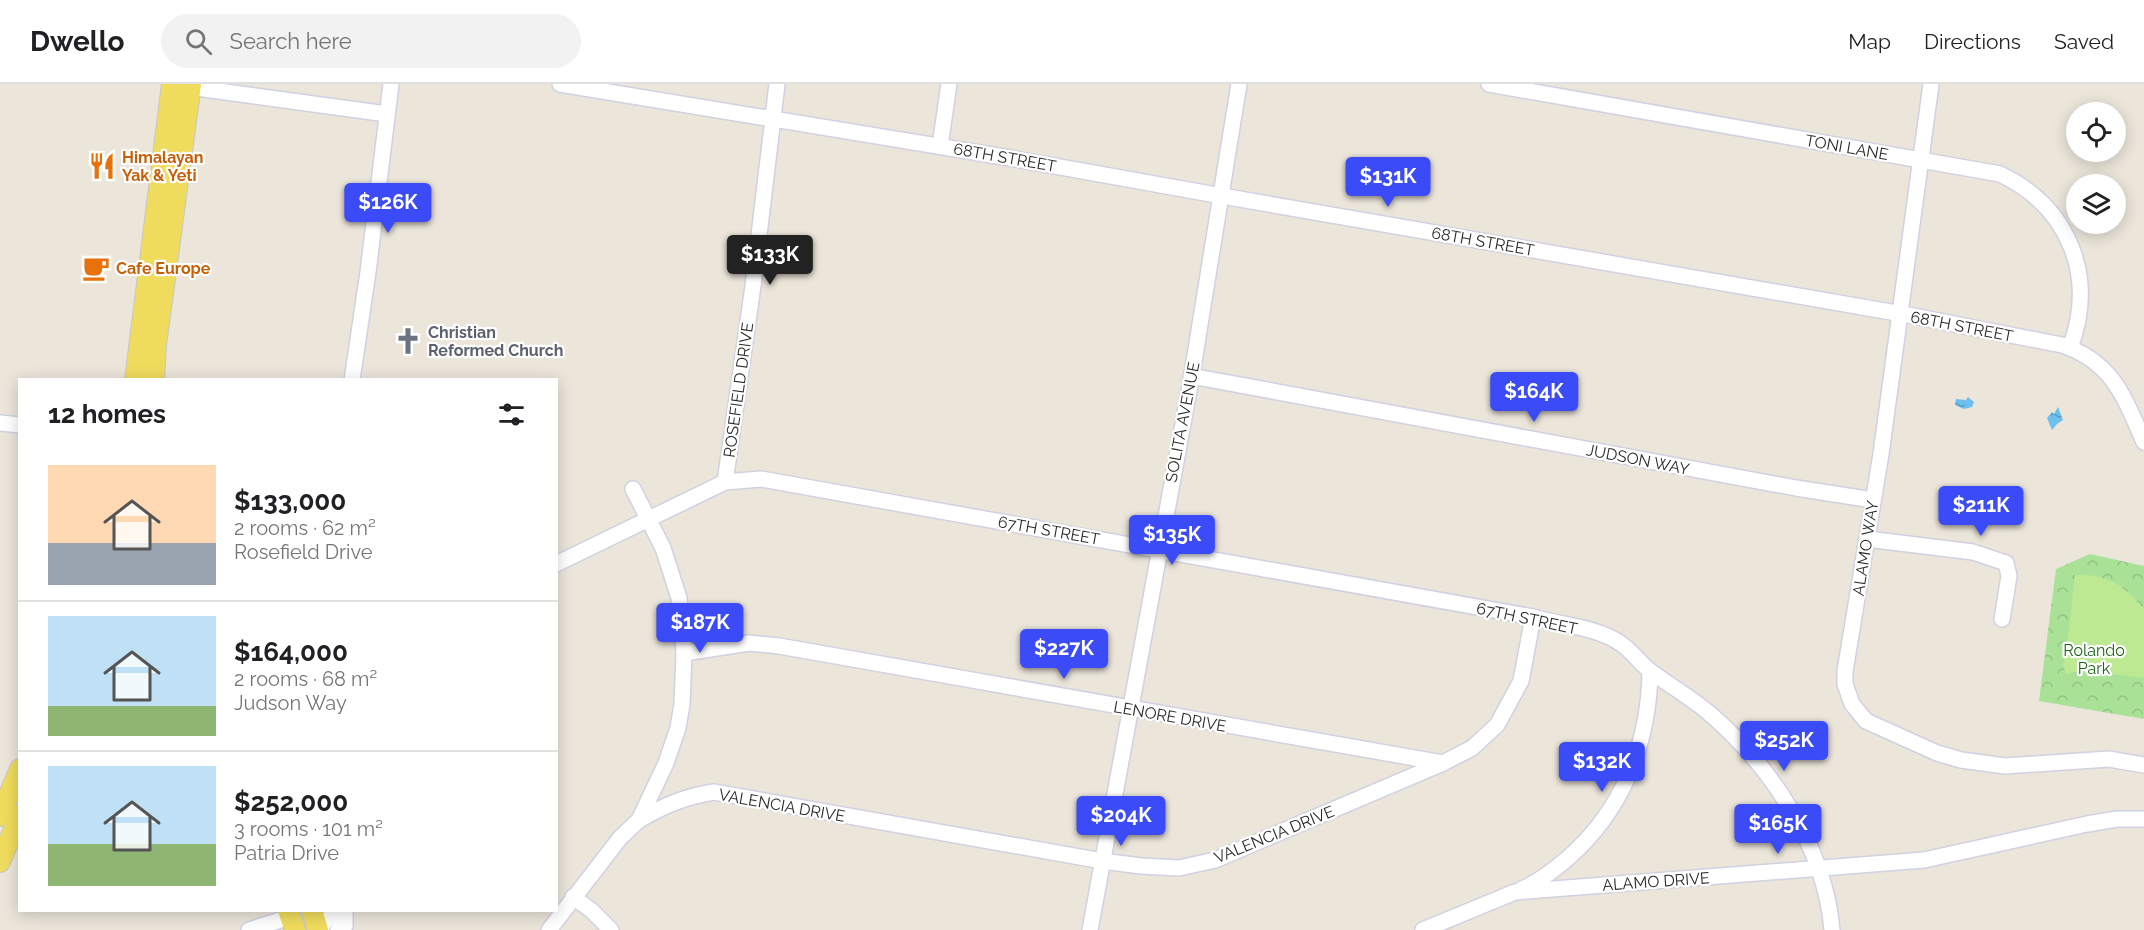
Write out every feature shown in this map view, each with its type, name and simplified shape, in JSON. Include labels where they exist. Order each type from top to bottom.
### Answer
[{"type":"main road","points":[[135,378],[181,85]]},
{"type":"main road","points":[[154,378],[181,85]]},
{"type":"main road","points":[[0,816],[18,774]]},
{"type":"main road","points":[[0,862],[18,820]]},
{"type":"main road","points":[[313,912],[319,930]]},
{"type":"street","points":[[166,84],[387,114]]},
{"type":"street","points":[[352,378],[391,84]]},
{"type":"street","name":"68TH STREET","points":[[560,84],[940,146],[1899,314],[2070,348],[2085,354],[2109,373],[2123,394],[2144,442]]},
{"type":"street","name":"ROSEFIELD DRIVE","points":[[725,482],[753,286],[777,84]]},
{"type":"street","points":[[940,146],[949,84]]},
{"type":"street","name":"SOLITA AVENUE","points":[[1090,930],[1191,376],[1239,84]]},
{"type":"street","name":"TONI LANE","points":[[1488,84],[2000,174],[2026,188],[2049,209],[2066,234],[2079,275],[2080,312],[2070,348]]},
{"type":"street","name":"ALAMO WAY","points":[[1931,84],[1882,442],[1845,671],[1845,684],[1852,704],[1866,721],[1937,753],[1961,760],[2005,766],[2109,759],[2144,765]]},
{"type":"street","name":"JUDSON WAY","points":[[1191,376],[1796,488],[1873,500]]},
{"type":"street","points":[[0,423],[18,425]]},
{"type":"street","name":"67TH STREET","points":[[558,563],[725,482],[761,479],[1533,617],[1601,634],[1619,642],[1650,671],[1712,715],[1747,751],[1766,775],[1789,810],[1819,869],[1828,901],[1832,930]]},
{"type":"street","points":[[549,930],[620,838],[639,820],[666,763],[678,729],[682,704],[684,653],[682,616],[674,579],[663,548],[633,489]]},
{"type":"street","points":[[1867,539],[1973,552],[2000,559],[2006,563],[2009,576],[2002,619]]},
{"type":"street","name":"VALENCIA DRIVE","points":[[639,820],[667,804],[690,796],[714,792],[1102,861],[1179,868],[1215,860],[1443,763],[1472,748],[1497,725],[1521,681],[1533,617]]},
{"type":"street","name":"LENORE DRIVE","points":[[684,653],[749,643],[779,646],[1443,763]]},
{"type":"street","points":[[1515,892],[1545,876],[1577,850],[1616,802],[1634,765],[1643,736],[1648,707],[1650,671]]},
{"type":"street","name":"ALAMO DRIVE","points":[[1423,930],[1515,892],[1924,860],[2087,824],[2117,819],[2144,819]]},
{"type":"street","points":[[573,897],[591,910],[611,930]]},
{"type":"street","points":[[319,930],[326,920],[343,912]]},
{"type":"street","points":[[339,930],[345,926],[345,912]]},
{"type":"street","points":[[249,930],[291,919]]},
{"type":"green space","name":"Rolando Park","points":[[2090,554],[2144,566],[2144,719],[2039,701],[2056,569]]},
{"type":"green space","points":[[2075,574],[2106,579],[2114,583],[2144,609],[2144,678],[2082,670],[2066,674],[2063,665]]},
{"type":"water","points":[[1968,397],[1974,402],[1972,407],[1964,409],[1955,405],[1956,399],[1966,400]]},
{"type":"water","points":[[2058,407],[2063,420],[2052,430],[2047,418],[2052,412],[2054,414]]},
{"type":"place","name":"Himalayan Yak & Yeti","points":[[102,166]]},
{"type":"place","name":"Cafe Europe","points":[[96,268]]},
{"type":"place","name":"Christian Reformed Church","points":[[408,341]]}]
